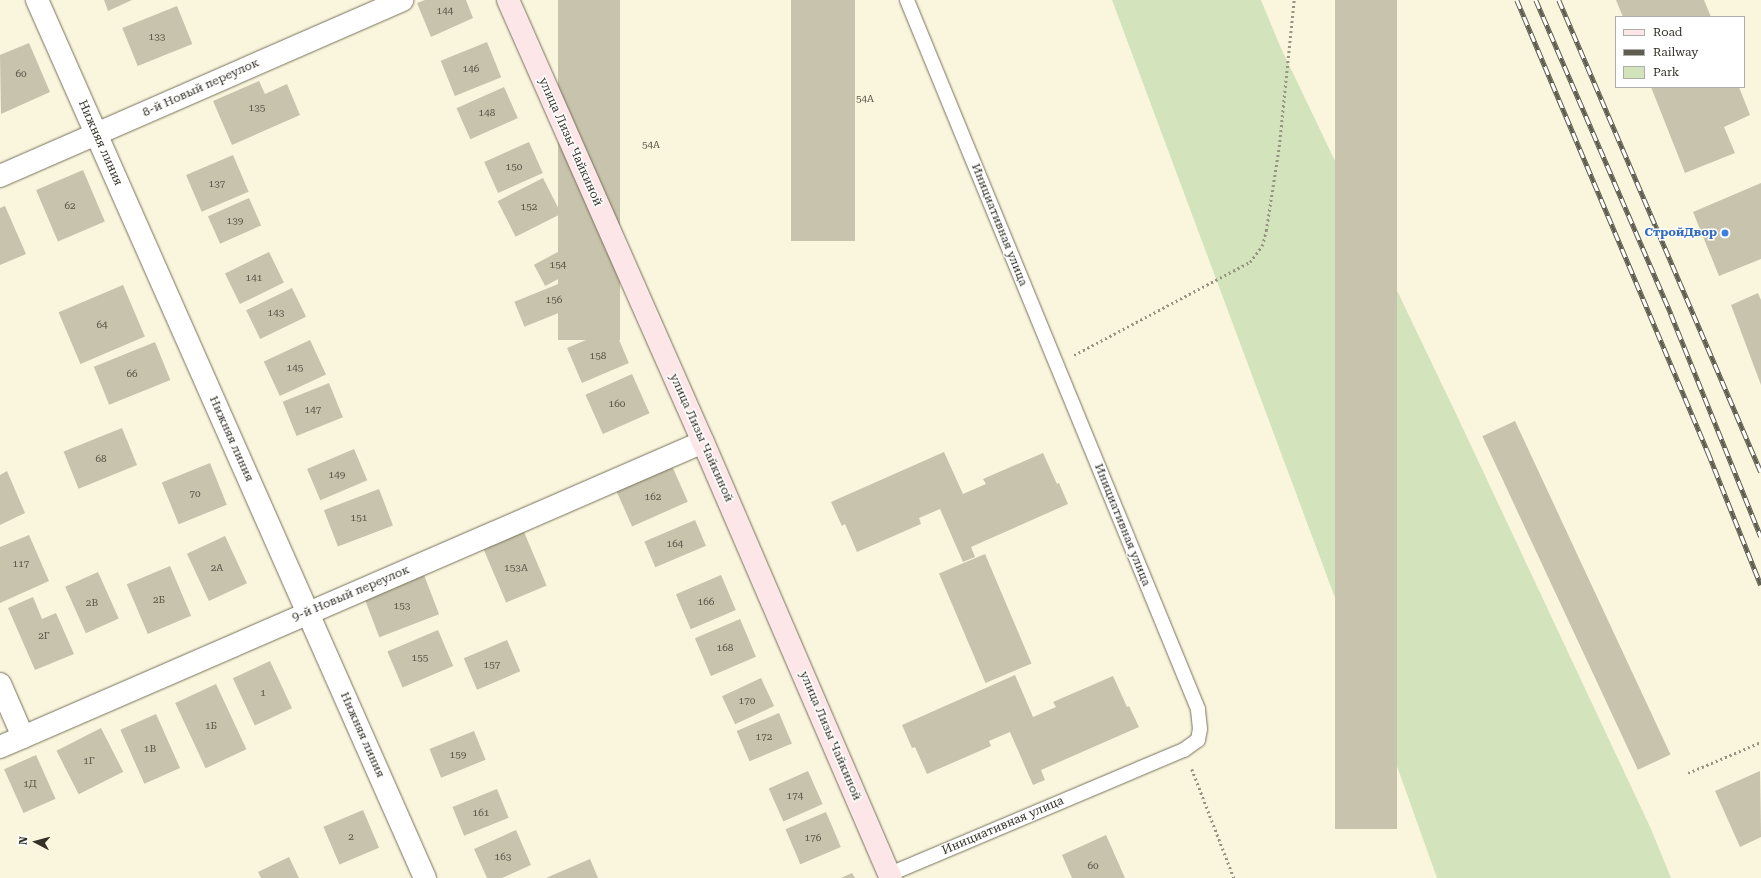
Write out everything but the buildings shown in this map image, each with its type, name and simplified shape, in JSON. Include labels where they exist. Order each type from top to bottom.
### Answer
[{"type":"main road","name":"улица Лизы Чайкиной","points":[[508,0],[703,442],[891,876]]},
{"type":"street","name":"Нижняя линия","points":[[37,0],[425,878]]},
{"type":"street","name":"8-й Новый переулок","points":[[0,176],[402,0]]},
{"type":"street","name":"9-й Новый переулок","points":[[0,747],[703,442]]},
{"type":"street","points":[[0,684],[23,737]]},
{"type":"lane","name":"Инициативная улица","points":[[891,876],[1184,750],[1198,740],[1200,729],[1198,709],[907,0]]},
{"type":"path","points":[[1056,364],[1250,262],[1262,246],[1266,231],[1279,147],[1294,0]]},
{"type":"path","points":[[1688,773],[1761,742]]},
{"type":"path","points":[[1184,750],[1234,878]]},
{"type":"green space","points":[[1112,0],[1261,0],[1280,46],[1458,418],[1651,829],[1671,878],[1437,878],[1378,713]]},
{"type":"railway","points":[[1517,0],[1708,452],[1761,585]]},
{"type":"railway","points":[[1536,0],[1671,314],[1761,537]]},
{"type":"railway","points":[[1559,0],[1761,472]]},
{"type":"place","name":"СтройДвор","points":[[1725,233]]}]
